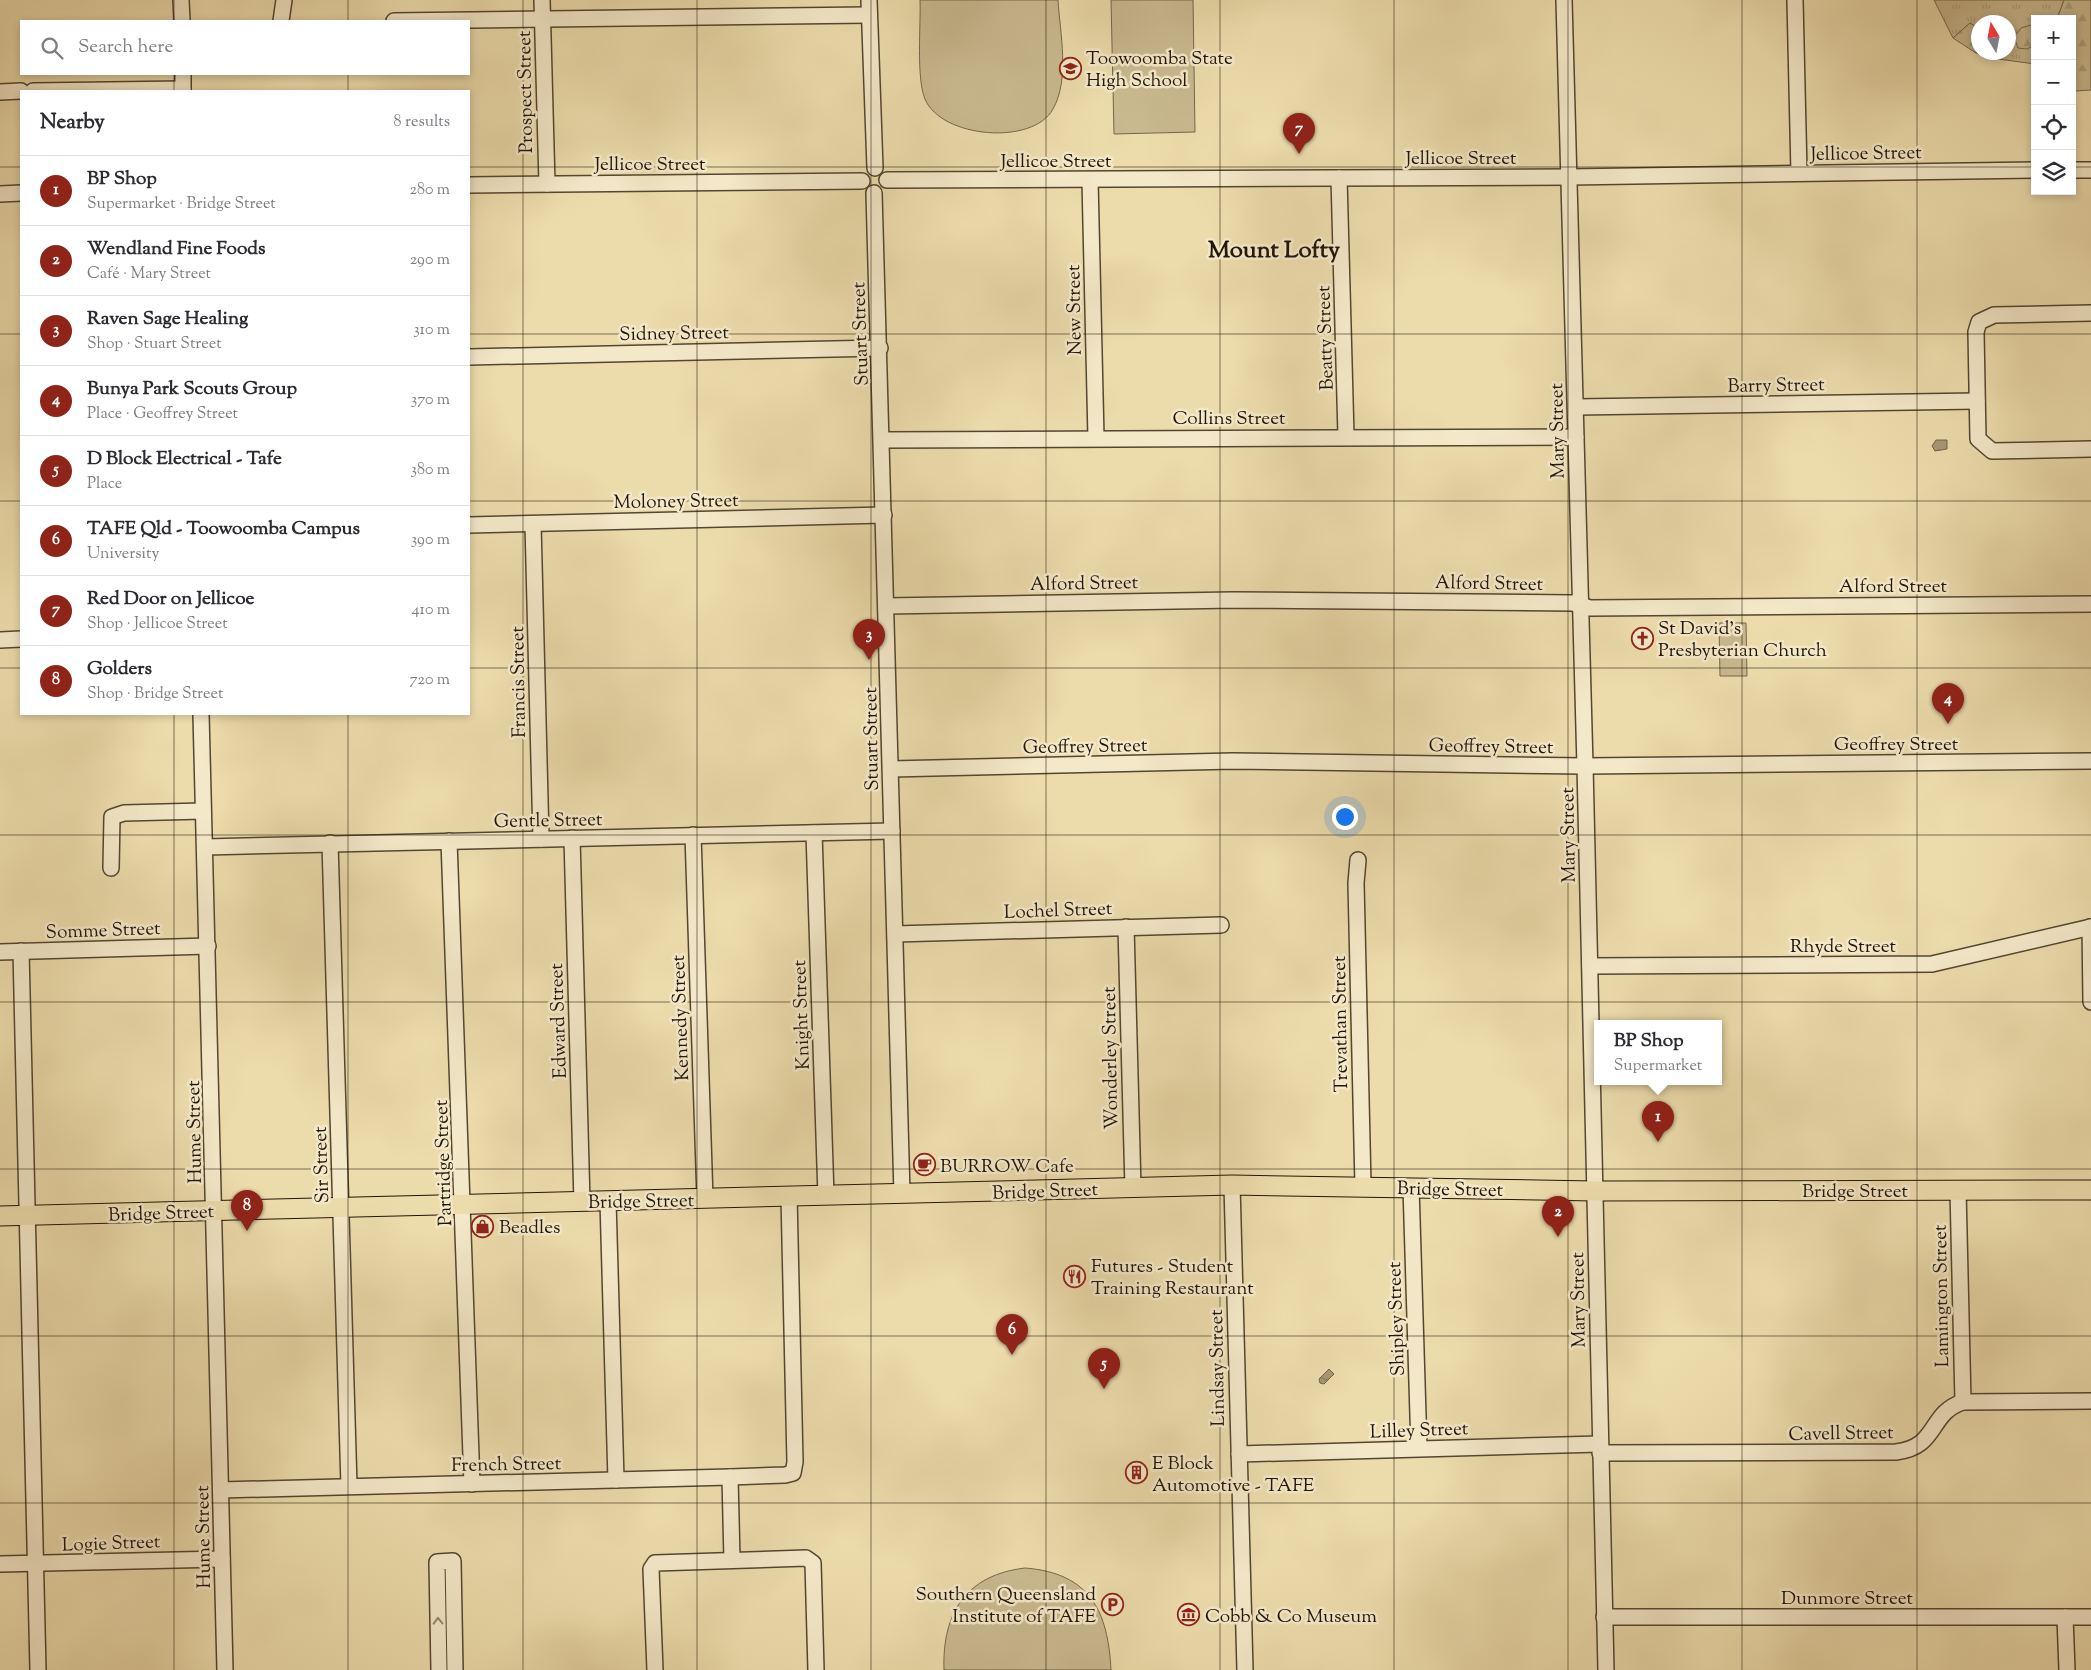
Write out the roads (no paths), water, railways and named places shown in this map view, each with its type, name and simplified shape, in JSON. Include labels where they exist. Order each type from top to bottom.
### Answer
[{"type":"main road","name":"Bridge Street","points":[[0,1216],[1232,1185],[1594,1191],[2091,1190]]},
{"type":"street","points":[[181,0],[182,20]]},
{"type":"street","points":[[281,20],[284,0]]},
{"type":"street","name":"Prospect Street","points":[[542,0],[547,184]]},
{"type":"street","name":"Mary Street","points":[[1564,0],[1576,407],[1606,1670]]},
{"type":"street","points":[[1795,0],[1799,173]]},
{"type":"street","points":[[468,20],[869,7],[875,168]]},
{"type":"street","points":[[58,90],[183,85]]},
{"type":"street","points":[[0,92],[20,92]]},
{"type":"street","points":[[875,168],[882,171],[887,180],[885,188],[874,193],[865,188],[862,181],[867,171],[875,168]]},
{"type":"street","name":"Jellicoe Street","points":[[887,180],[1569,177],[2031,170]]},
{"type":"street","points":[[2076,170],[2091,170]]},
{"type":"street","name":"Beatty Street","points":[[1340,178],[1346,436]]},
{"type":"street","name":"New Street","points":[[1090,180],[1096,438]]},
{"type":"street","name":"Jellicoe Street","points":[[470,185],[862,181]]},
{"type":"street","points":[[0,194],[20,193]]},
{"type":"street","name":"Stuart Street","points":[[874,193],[880,348],[902,1194]]},
{"type":"street","points":[[2091,313],[1994,315],[1979,322],[1976,332],[1978,439],[1992,451],[2091,449]]},
{"type":"street","name":"Sidney Street","points":[[470,357],[880,348]]},
{"type":"street","name":"Barry Street","points":[[1576,407],[1977,401]]},
{"type":"street","name":"Collins Street","points":[[882,440],[1346,436],[1576,437]]},
{"type":"street","name":"Moloney Street","points":[[470,526],[884,515]]},
{"type":"street","name":"Francis Street","points":[[533,524],[541,839]]},
{"type":"street","name":"Alford Street","points":[[887,606],[1233,600],[1567,603],[1590,608],[2091,604]]},
{"type":"street","points":[[0,640],[20,639]]},
{"type":"street","name":"Hume Street","points":[[200,715],[215,1211],[225,1670]]},
{"type":"street","name":"Geoffrey Street","points":[[891,769],[1233,762],[1585,766],[2091,762]]},
{"type":"street","points":[[112,868],[112,817],[124,813],[203,811]]},
{"type":"street","name":"Gentle Street","points":[[205,847],[892,831]]},
{"type":"street","name":"Knight Street","points":[[814,833],[826,1196]]},
{"type":"street","name":"Kennedy Street","points":[[693,836],[705,1199]]},
{"type":"street","name":"Edward Street","points":[[572,838],[582,1202]]},
{"type":"street","name":"Partridge Street","points":[[450,841],[464,1204],[472,1484]]},
{"type":"street","name":"Sir Street","points":[[330,843],[349,1486]]},
{"type":"street","name":"Trevathan Street","points":[[1358,860],[1356,884],[1363,1186]]},
{"type":"street","name":"Lochel Street","points":[[896,934],[1221,925]]},
{"type":"street","name":"Wonderley Street","points":[[1126,927],[1132,1188]]},
{"type":"street","points":[[2090,927],[2091,1002]]},
{"type":"street","name":"Rhyde Street","points":[[1590,966],[1932,964],[2090,927]]},
{"type":"street","name":"Somme Street","points":[[0,952],[208,946]]},
{"type":"street","points":[[21,951],[38,1670]]},
{"type":"street","name":"Lindsay Street","points":[[1232,1185],[1245,1670]]},
{"type":"street","name":"Shipley Street","points":[[1411,1188],[1419,1448]]},
{"type":"street","name":"Lamington Street","points":[[1958,1190],[1963,1402]]},
{"type":"street","name":"French Street","points":[[221,1490],[730,1477],[792,1473],[795,1462],[789,1196]]},
{"type":"street","points":[[608,1201],[616,1480]]},
{"type":"street","name":"Cavell Street","points":[[1600,1448],[1908,1451],[1919,1446],[1926,1439],[1944,1411],[1963,1402],[2091,1401]]},
{"type":"street","name":"Lilley Street","points":[[1238,1454],[1419,1448],[1600,1448]]},
{"type":"street","points":[[730,1477],[732,1560]]},
{"type":"street","points":[[655,1670],[651,1568],[653,1565],[659,1562],[806,1558],[812,1561],[816,1670]]},
{"type":"street","name":"Logie Street","points":[[0,1564],[222,1559]]},
{"type":"street","points":[[439,1670],[437,1562],[453,1562],[455,1670]]},
{"type":"street","name":"Dunmore Street","points":[[1604,1617],[2091,1617]]},
{"type":"street","points":[[2064,1617],[2067,1670]]},
{"type":"water","points":[[1936,440],[1947,440],[1947,449],[1935,451],[1932,446]]},
{"type":"water","points":[[1329,1369],[1334,1374],[1324,1384],[1320,1383],[1319,1379]]},
{"type":"place","name":"Toowoomba State High School","points":[[1070,68]]},
{"type":"place","name":"Red Door on Jellicoe","points":[[1299,154]]},
{"type":"place","name":"St David's Presbyterian Church","points":[[1642,638]]},
{"type":"place","name":"Raven Sage Healing","points":[[869,660]]},
{"type":"place","name":"Bunya Park Scouts Group","points":[[1948,724]]},
{"type":"place","name":"BP Shop","points":[[1658,1142]]},
{"type":"place","name":"BURROW Cafe","points":[[924,1165]]},
{"type":"place","name":"Beadles","points":[[483,1226]]},
{"type":"place","name":"Golders","points":[[247,1231]]},
{"type":"place","name":"Wendland Fine Foods","points":[[1558,1237]]},
{"type":"place","name":"Futures - Student Training Restaurant","points":[[1075,1276]]},
{"type":"place","name":"TAFE Qld - Toowoomba Campus","points":[[1012,1355]]},
{"type":"place","name":"D Block Electrical - Tafe","points":[[1104,1389]]},
{"type":"place","name":"E Block Automotive - TAFE","points":[[1136,1473]]},
{"type":"place","name":"Southern Queensland Institute of TAFE","points":[[1112,1604]]},
{"type":"place","name":"Cobb & Co Museum","points":[[1189,1615]]},
{"type":"district","name":"Mount Lofty","points":[[1274,249]]}]
